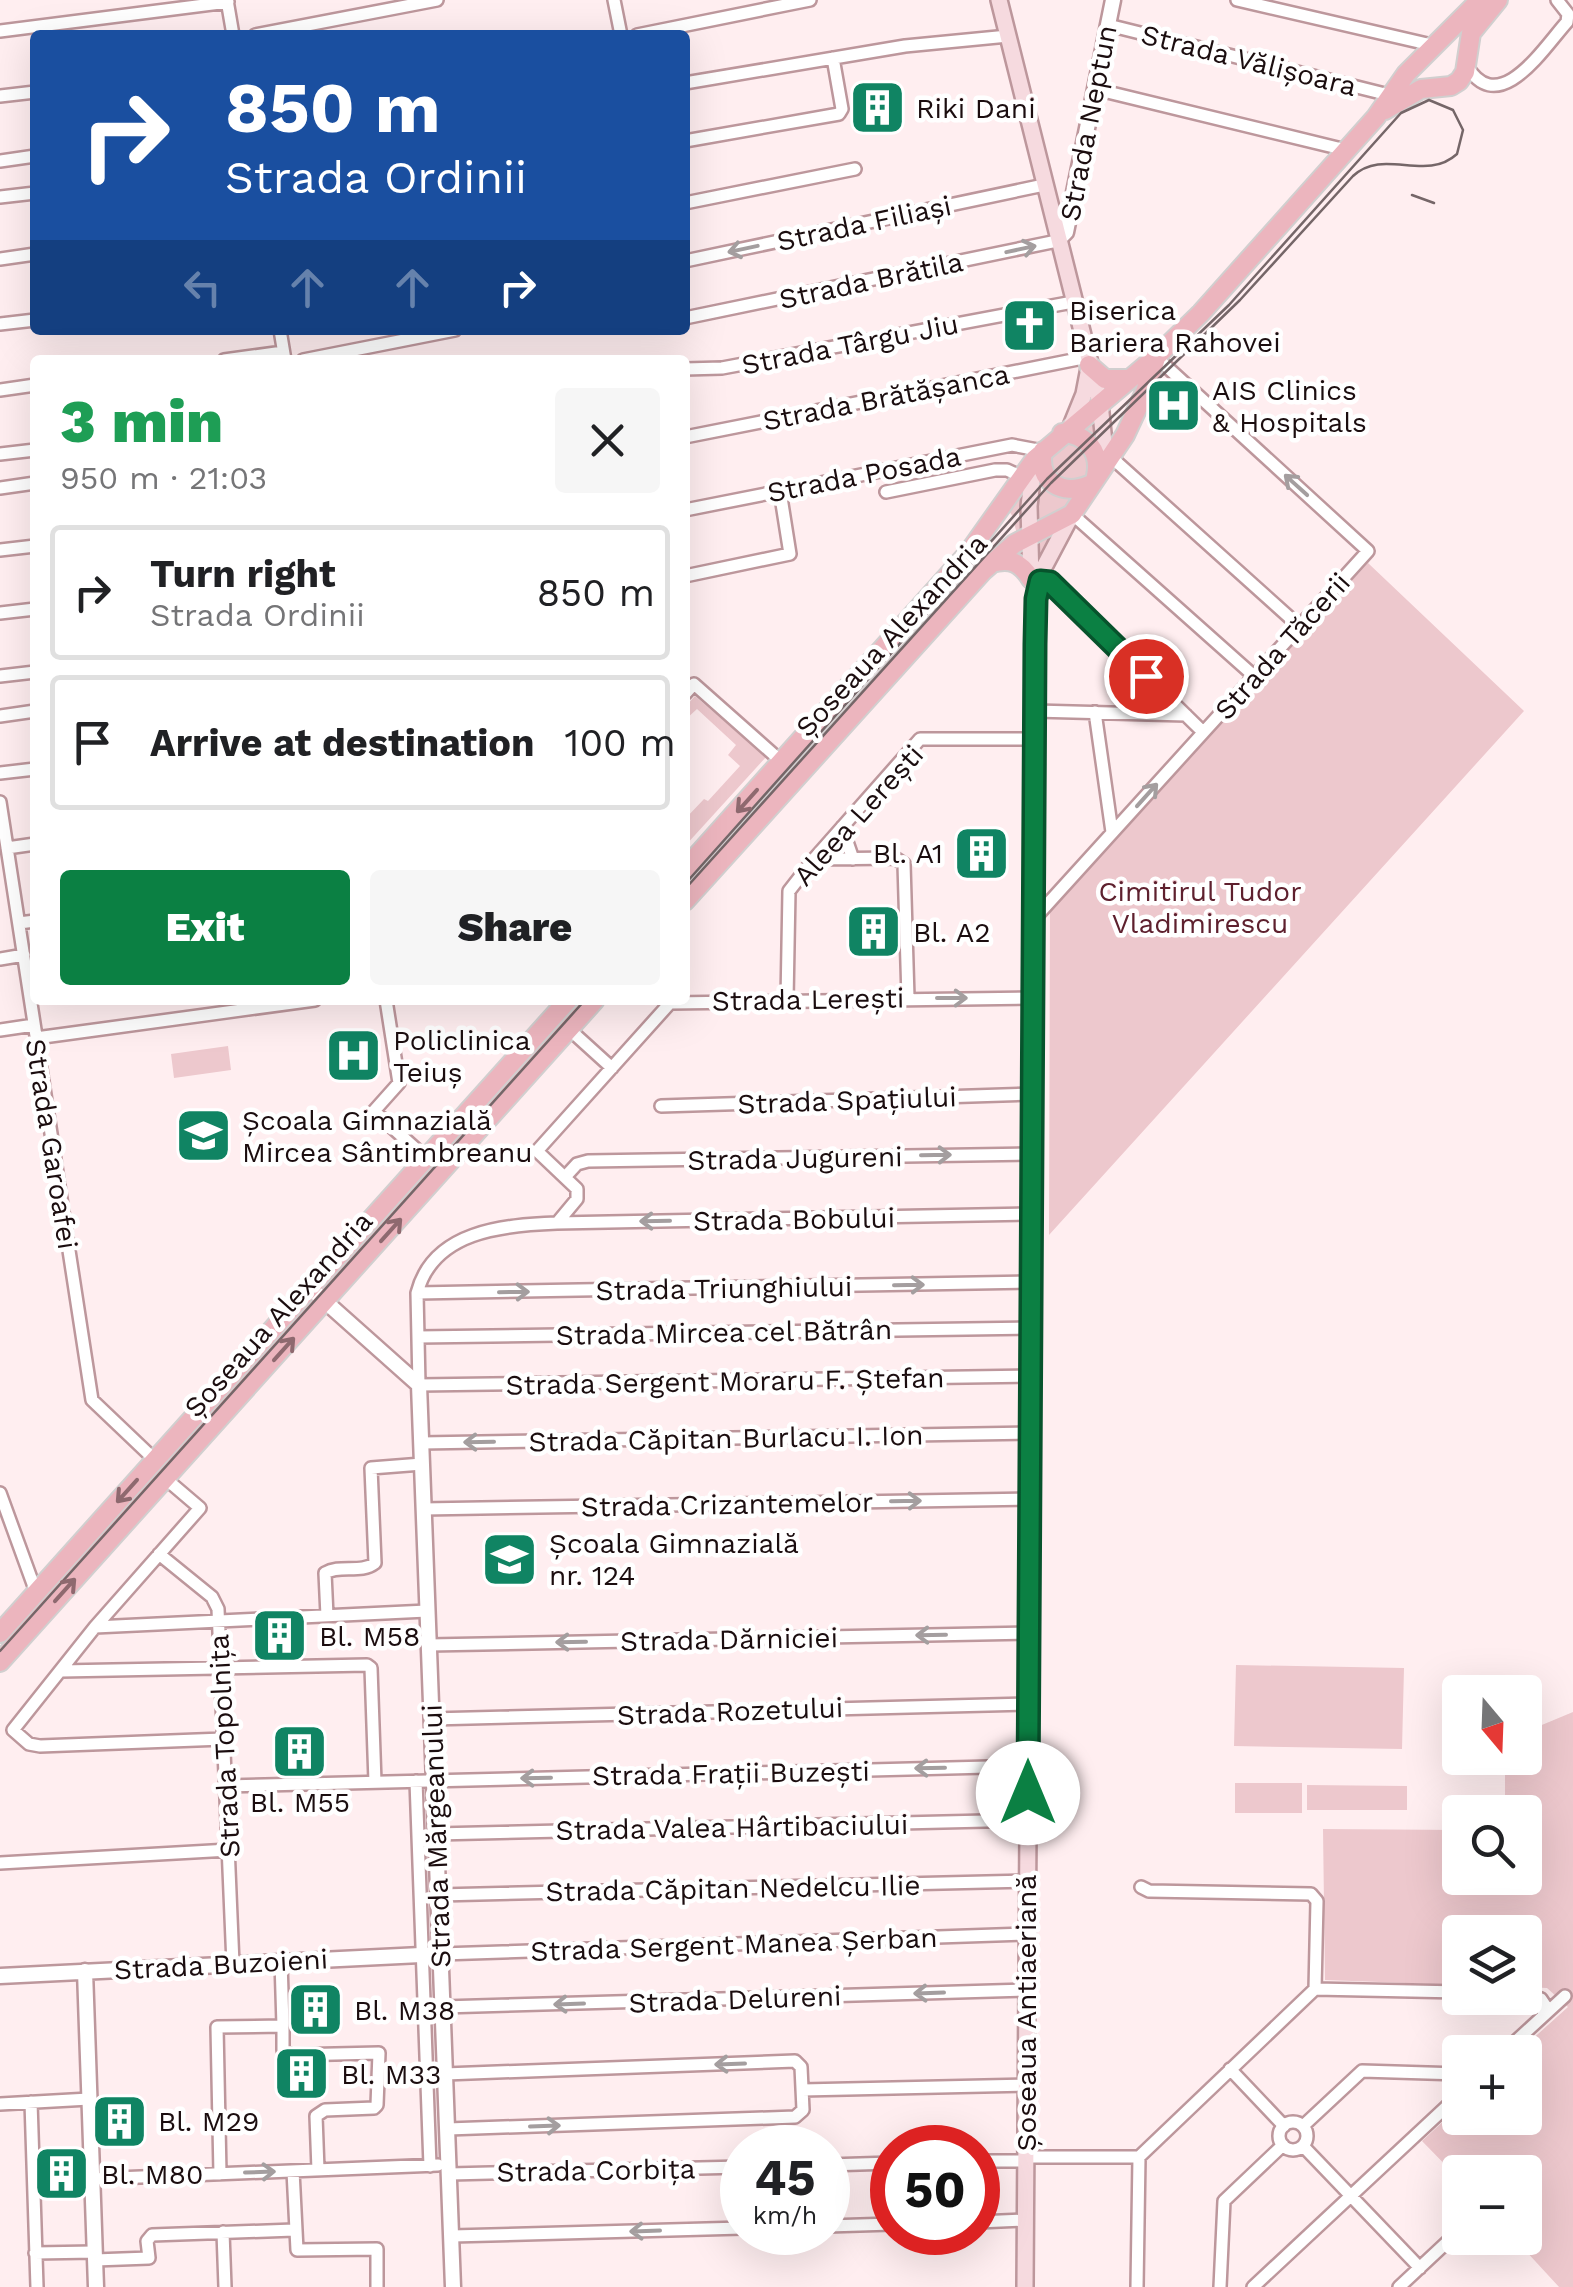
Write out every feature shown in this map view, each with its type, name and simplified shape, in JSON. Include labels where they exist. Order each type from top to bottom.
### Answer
[{"type":"main road","points":[[999,0],[1100,403],[1100,470]]},
{"type":"main road","name":"Șoseaua Alexandria","points":[[690,864],[970,552],[1020,476],[1039,455],[1156,358],[1236,275],[1376,117],[1389,95],[1480,0]]},
{"type":"main road","points":[[1466,66],[1471,33],[1498,0]]},
{"type":"main road","points":[[1440,86],[1430,75],[1433,48],[1458,52],[1466,66]]},
{"type":"main road","name":"Șoseaua Alexandria","points":[[1376,117],[1406,96],[1458,82],[1466,66]]},
{"type":"main road","name":"Șoseaua Alexandria","points":[[690,895],[991,564],[1008,548],[1072,514],[1138,409],[1156,358]]},
{"type":"main road","points":[[1088,361],[1105,379],[1130,379]]},
{"type":"main road","points":[[1088,361],[1084,394],[1066,430],[1090,444],[1100,470]]},
{"type":"main road","points":[[1039,455],[1054,486],[1070,490],[1100,470]]},
{"type":"main road","name":"Șoseaua Antiaeriană","points":[[1024,2287],[1036,599],[1030,490],[1039,455]]},
{"type":"main road","points":[[991,564],[1012,560],[1036,580],[1072,514]]},
{"type":"main road","name":"Șoseaua Alexandria","points":[[0,1633],[564,1005]]},
{"type":"main road","name":"Șoseaua Alexandria","points":[[0,1662],[592,1005]]},
{"type":"street","points":[[281,30],[437,0]]},
{"type":"street","points":[[614,0],[619,30]]},
{"type":"street","points":[[662,30],[810,0]]},
{"type":"street","name":"Strada Neptun","points":[[1057,242],[1066,232],[1113,0]]},
{"type":"street","points":[[1237,0],[1433,48]]},
{"type":"street","points":[[1466,66],[1492,85],[1514,80],[1567,22],[1568,14],[1557,0]]},
{"type":"street","points":[[0,31],[227,1],[232,30]]},
{"type":"street","name":"Strada Vălișoara","points":[[1108,25],[1389,95]]},
{"type":"street","points":[[690,81],[905,46],[1008,36]]},
{"type":"street","points":[[690,140],[839,114],[842,109],[833,58]]},
{"type":"street","points":[[1095,89],[1346,150]]},
{"type":"street","points":[[0,96],[30,93]]},
{"type":"street","points":[[0,161],[30,157]]},
{"type":"street","points":[[690,203],[855,169]]},
{"type":"street","name":"Strada Filiași","points":[[690,260],[1044,185]]},
{"type":"street","points":[[0,197],[30,194]]},
{"type":"street","name":"Strada Brătila","points":[[690,317],[1057,242]]},
{"type":"street","points":[[0,259],[30,255]]},
{"type":"street","name":"Strada Târgu Jiu","points":[[690,369],[722,368],[1073,302]]},
{"type":"street","points":[[0,324],[30,321]]},
{"type":"street","points":[[328,355],[430,335]]},
{"type":"street","name":"Strada Tăcerii","points":[[1034,919],[1368,550],[1156,358]]},
{"type":"street","name":"Strada Brătășanca","points":[[690,436],[1088,361]]},
{"type":"street","points":[[0,390],[30,386]]},
{"type":"street","name":"Strada Posada","points":[[690,509],[1012,445],[1039,455]]},
{"type":"street","points":[[0,454],[30,451]]},
{"type":"street","points":[[886,492],[994,470],[1020,476]]},
{"type":"street","points":[[1100,470],[1299,626]]},
{"type":"street","points":[[0,488],[30,484]]},
{"type":"street","points":[[690,575],[790,554],[780,490]]},
{"type":"street","points":[[1072,514],[1254,676]]},
{"type":"street","points":[[0,550],[30,547]]},
{"type":"street","points":[[1036,580],[1050,582],[1204,732]]},
{"type":"street","points":[[0,613],[30,610]]},
{"type":"street","points":[[0,676],[30,673]]},
{"type":"street","points":[[690,688],[694,684],[782,762]]},
{"type":"street","points":[[1035,710],[1186,715]]},
{"type":"street","points":[[0,716],[30,712]]},
{"type":"street","points":[[1095,712],[1112,832]]},
{"type":"street","name":"Aleea Lerești","points":[[787,1000],[787,899],[814,859],[920,740],[1035,739]]},
{"type":"street","points":[[0,773],[30,770]]},
{"type":"street","name":"Strada Garoafei","points":[[0,802],[7,848],[6,882],[30,970]]},
{"type":"street","points":[[842,827],[853,858]]},
{"type":"street","points":[[7,848],[30,845]]},
{"type":"street","points":[[814,859],[895,858],[906,868],[908,998]]},
{"type":"street","points":[[19,923],[30,922]]},
{"type":"street","points":[[0,959],[24,955]]},
{"type":"street","name":"Strada Lerești","points":[[690,1002],[1033,998]]},
{"type":"street","name":"Strada Garoafei","points":[[33,1005],[92,1400],[155,1460]]},
{"type":"street","points":[[0,1030],[35,1032],[271,1005]]},
{"type":"street","points":[[387,1005],[399,1083],[374,1111],[426,1158]]},
{"type":"street","name":"Strada Lerești","points":[[566,1177],[537,1152],[668,1005]]},
{"type":"street","points":[[569,1030],[612,1068]]},
{"type":"street","name":"Strada Spațiului","points":[[662,1106],[1032,1094]]},
{"type":"street","name":"Strada Jugureni","points":[[566,1177],[577,1164],[588,1160],[1032,1154]]},
{"type":"street","points":[[416,1293],[435,1258],[465,1238],[503,1227],[556,1223],[578,1194],[566,1177]]},
{"type":"street","name":"Strada Bobului","points":[[556,1223],[1032,1214]]},
{"type":"street","name":"Strada Triunghiului","points":[[416,1293],[1032,1282]]},
{"type":"street","points":[[309,1288],[419,1385]]},
{"type":"street","name":"Strada Mărgeanului","points":[[416,1293],[454,2287]]},
{"type":"street","name":"Strada Mircea cel Bătrân","points":[[418,1337],[1031,1328]]},
{"type":"street","name":"Strada Sergent Moraru F. Ștefan","points":[[419,1385],[1032,1376]]},
{"type":"street","name":"Strada Căpitan Burlacu I. Ion","points":[[421,1443],[1031,1434]]},
{"type":"street","points":[[327,1616],[327,1571],[369,1568],[375,1563],[371,1468],[422,1464]]},
{"type":"street","points":[[166,1479],[200,1508],[13,1730],[29,1744],[40,1746],[223,1739]]},
{"type":"street","points":[[0,1493],[36,1592]]},
{"type":"street","name":"Strada Crizantemelor","points":[[423,1509],[1030,1499]]},
{"type":"street","name":"Strada Topolnița","points":[[159,1554],[212,1597],[218,1609],[233,1964]]},
{"type":"street","points":[[96,1627],[427,1611]]},
{"type":"street","name":"Strada Dărniciei","points":[[429,1645],[1029,1633]]},
{"type":"street","points":[[61,1670],[369,1666],[375,1782]]},
{"type":"street","name":"Strada Rozetului","points":[[432,1719],[1028,1704]]},
{"type":"street","name":"Strada Frații Buzești","points":[[226,1786],[1028,1766]]},
{"type":"street","name":"Strada Mărgeanului","points":[[416,1781],[430,2166]]},
{"type":"street","name":"Strada Valea Hârtibaciului","points":[[436,1834],[1028,1820]]},
{"type":"street","points":[[0,1863],[229,1850]]},
{"type":"street","name":"Strada Căpitan Nedelcu Ilie","points":[[439,1896],[1027,1881]]},
{"type":"street","points":[[1142,1887],[1311,1894],[1317,1901],[1315,1989]]},
{"type":"street","name":"Strada Sergent Manea Șerban","points":[[441,1954],[1027,1934]]},
{"type":"street","name":"Strada Buzoieni","points":[[0,1976],[441,1954]]},
{"type":"street","points":[[281,1961],[283,2050],[290,2055],[378,2053],[374,2108],[324,2110],[316,2116],[318,2170]]},
{"type":"street","points":[[85,1971],[96,2287]]},
{"type":"street","points":[[1000,2160],[1139,2158],[1315,1989],[1442,1992]]},
{"type":"street","name":"Strada Delureni","points":[[443,2008],[1027,1990]]},
{"type":"street","points":[[1523,2035],[1566,1996]]},
{"type":"street","points":[[1542,2000],[1543,2017]]},
{"type":"street","points":[[220,2174],[217,2027],[283,2026]]},
{"type":"street","points":[[446,2074],[795,2061],[801,2066],[802,2090],[802,2113],[795,2117],[448,2129]]},
{"type":"street","points":[[1230,2069],[1284,2126]]},
{"type":"street","points":[[1303,2126],[1362,2071],[1442,2073]]},
{"type":"street","points":[[802,2090],[1026,2084]]},
{"type":"street","points":[[0,2104],[89,2100]]},
{"type":"street","points":[[30,2102],[37,2287]]},
{"type":"street","points":[[1254,2287],[1442,2111]]},
{"type":"street","points":[[1291,2122],[1303,2126],[1307,2138],[1303,2146],[1295,2150],[1282,2145],[1279,2138],[1284,2126],[1291,2122]]},
{"type":"street","points":[[1220,2287],[1224,2201],[1282,2145]]},
{"type":"street","points":[[1303,2146],[1420,2268]]},
{"type":"street","points":[[1137,2287],[1139,2158]]},
{"type":"street","name":"Strada Corbița","points":[[92,2178],[430,2166],[720,2167]]},
{"type":"street","points":[[292,2171],[295,2247],[300,2252],[377,2249],[377,2287]]},
{"type":"street","points":[[1000,2221],[1025,2220]]},
{"type":"street","points":[[452,2236],[720,2229]]},
{"type":"street","points":[[35,2253],[148,2258],[148,2236],[294,2230]]},
{"type":"street","points":[[223,2232],[225,2287]]},
{"type":"street","points":[[1398,2287],[1442,2247]]},
{"type":"green space","points":[[1100,403],[1104,424],[1086,441],[1090,444],[1105,429],[1107,451],[1039,585],[1030,536],[1019,541],[1014,523],[1051,483],[1047,480],[1013,517],[1003,502]]},
{"type":"green space","name":"Cimitirul Tudor Vladimirescu","points":[[1368,563],[1524,711],[1049,1235],[1050,909]]},
{"type":"green space","points":[[695,696],[766,757],[690,841],[690,814],[704,799],[708,801],[740,766],[728,755],[736,745],[697,709],[690,715],[690,702]]},
{"type":"green space","points":[[228,1046],[231,1070],[174,1078],[171,1054]]},
{"type":"green space","points":[[1236,1665],[1404,1668],[1402,1749],[1234,1746]]},
{"type":"green space","points":[[1573,1712],[1573,2287],[1559,2287],[1530,2255],[1542,2255],[1542,2155],[1442,2155],[1442,2162],[1422,2141],[1442,2123],[1442,2135],[1542,2135],[1542,2035],[1537,2035],[1568,2007],[1542,1988],[1542,1915],[1442,1915],[1442,1984],[1325,1980],[1323,1829],[1442,1830],[1442,1895],[1542,1895],[1542,1795],[1505,1795],[1505,1775],[1542,1775],[1542,1725]]},
{"type":"green space","points":[[1235,1783],[1302,1783],[1302,1813],[1235,1813]]},
{"type":"green space","points":[[1307,1785],[1407,1786],[1407,1810],[1307,1810]]},
{"type":"tram line","points":[[690,878],[1047,479],[1229,305],[1401,113],[1429,100],[1453,110],[1463,130],[1457,154],[1432,166],[1378,164],[1353,176],[1240,300],[1051,483],[690,883]]},
{"type":"tram line","points":[[1412,195],[1434,203]]},
{"type":"tram line","points":[[0,1651],[581,1005]]},
{"type":"place","name":"Riki Dani","points":[[877,108]]},
{"type":"place","name":"Biserica Bariera Rahovei","points":[[1030,326]]},
{"type":"place","name":"AIS Clinics & Hospitals","points":[[1173,406]]},
{"type":"place","name":"Bl. A1","points":[[982,853]]},
{"type":"place","name":"Bl. A2","points":[[874,932]]},
{"type":"place","name":"Policlinica Teiuș","points":[[354,1056]]},
{"type":"place","name":"Școala Gimnazială Mircea Sântimbreanu","points":[[203,1136]]},
{"type":"place","name":"Școala Gimnazială nr. 124","points":[[510,1559]]},
{"type":"place","name":"Bl. M58","points":[[280,1636]]},
{"type":"place","name":"Bl. M55","points":[[300,1751]]},
{"type":"place","name":"Bl. M38","points":[[315,2010]]},
{"type":"place","name":"Bl. M33","points":[[302,2074]]},
{"type":"place","name":"Bl. M29","points":[[119,2121]]},
{"type":"place","name":"Bl. M80","points":[[62,2174]]},
{"type":"route","points":[[1028,1793],[1035,644],[1040,581],[1050,582],[1146,676]]}]
